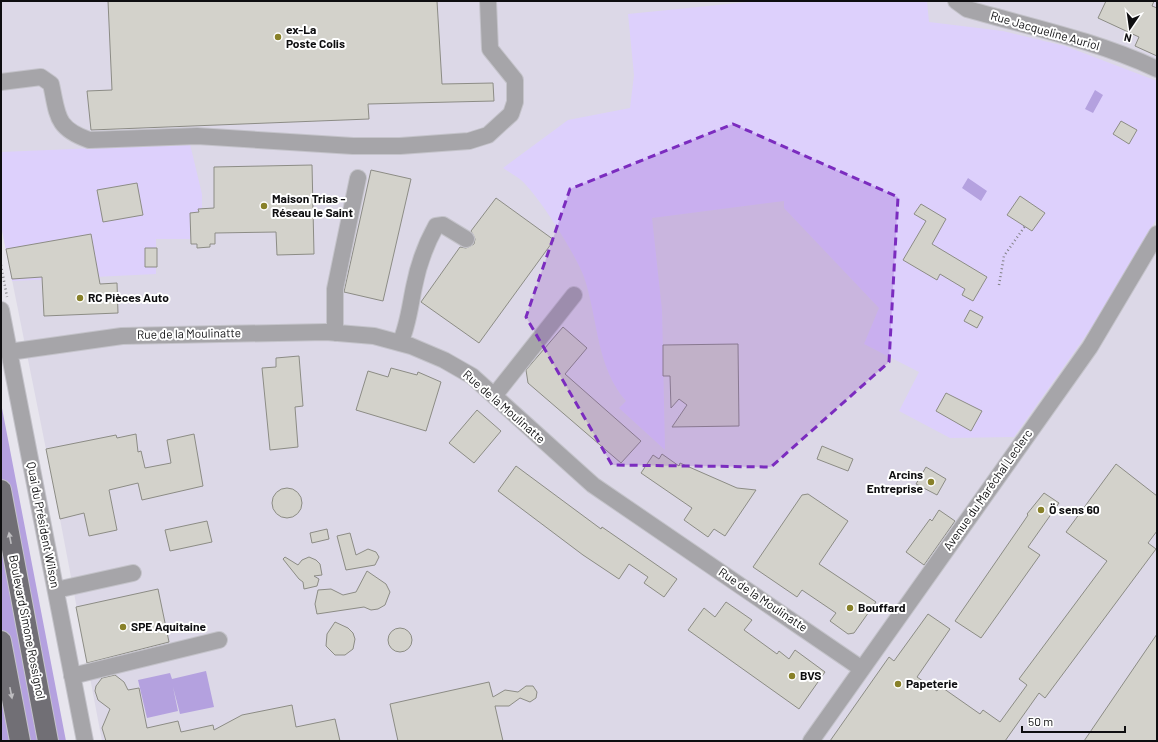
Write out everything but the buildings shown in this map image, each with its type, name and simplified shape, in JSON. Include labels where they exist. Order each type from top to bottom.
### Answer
[{"type":"main road","name":"Boulevard Simone Rossignol","points":[[1,490],[48,741]]},
{"type":"main road","points":[[1,641],[20,741]]},
{"type":"street","points":[[1,82],[41,76],[51,84],[55,111],[63,124],[74,134],[89,140],[197,136],[353,146],[400,146],[468,141],[488,136],[511,114],[515,102],[515,80],[490,49],[488,1]]},
{"type":"street","name":"Rue Jacqueline Auriol","points":[[956,1],[968,9],[1080,40],[1138,60],[1157,69]]},
{"type":"street","points":[[335,333],[335,289],[358,178]]},
{"type":"street","points":[[400,343],[405,332],[414,284],[428,240],[436,226],[444,225],[466,239]]},
{"type":"street","name":"Avenue du Maréchal Leclerc","points":[[811,741],[1090,347],[1157,234]]},
{"type":"street","points":[[494,396],[574,296]]},
{"type":"street","name":"Quai du Président Wilson","points":[[1,310],[85,741]]},
{"type":"street","name":"Rue de la Moulinatte","points":[[9,352],[122,336],[335,333],[374,336],[400,343],[444,360],[472,376],[593,485],[862,669]]},
{"type":"street","points":[[56,590],[133,574]]},
{"type":"street","points":[[72,676],[219,640]]},
{"type":"path","points":[[999,285],[1004,256],[1025,226]]},
{"type":"highlighted area","points":[[733,124],[898,197],[889,362],[771,467],[612,465],[526,317],[570,189]]},
{"type":"shaded area","points":[[1,1],[1157,1],[1157,741],[102,741],[60,519],[1,225]]},
{"type":"shaded area","points":[[758,1],[927,1],[929,22],[1003,31],[1065,46],[1157,81],[1157,218],[1094,324],[1014,437],[950,438],[899,411],[919,372],[864,344],[879,308],[784,208],[784,201],[652,218],[662,310],[665,450],[619,408],[626,401],[616,388],[603,358],[589,293],[580,267],[547,212],[529,188],[521,180],[503,168],[568,120],[630,108],[634,75],[628,14]]},
{"type":"shaded area","points":[[1095,90],[1103,95],[1093,113],[1085,109]]},
{"type":"shaded area","points":[[190,144],[202,194],[202,209],[198,209],[199,212],[190,213],[191,239],[156,239],[156,274],[12,281],[1,225],[1,152]]},
{"type":"shaded area","points":[[968,178],[987,191],[981,201],[962,188]]},
{"type":"shaded area","points":[[1,403],[66,741],[1,741]]},
{"type":"shaded area","points":[[206,671],[214,707],[180,714],[173,687],[178,711],[147,718],[138,680],[170,673],[172,679]]},
{"type":"place","name":"ex-La Poste Colis","points":[[278,37]]},
{"type":"place","name":"Maison Trias - Réseau le Saint","points":[[264,206]]},
{"type":"place","name":"RC Pièces Auto","points":[[80,298]]},
{"type":"place","name":"Arcins Entreprise","points":[[931,482]]},
{"type":"place","name":"Ö sens 60","points":[[1041,510]]},
{"type":"place","name":"Bouffard","points":[[850,608]]},
{"type":"place","name":"SPE Aquitaine","points":[[123,627]]},
{"type":"place","name":"BVS","points":[[792,676]]},
{"type":"place","name":"Papeterie","points":[[898,684]]}]
